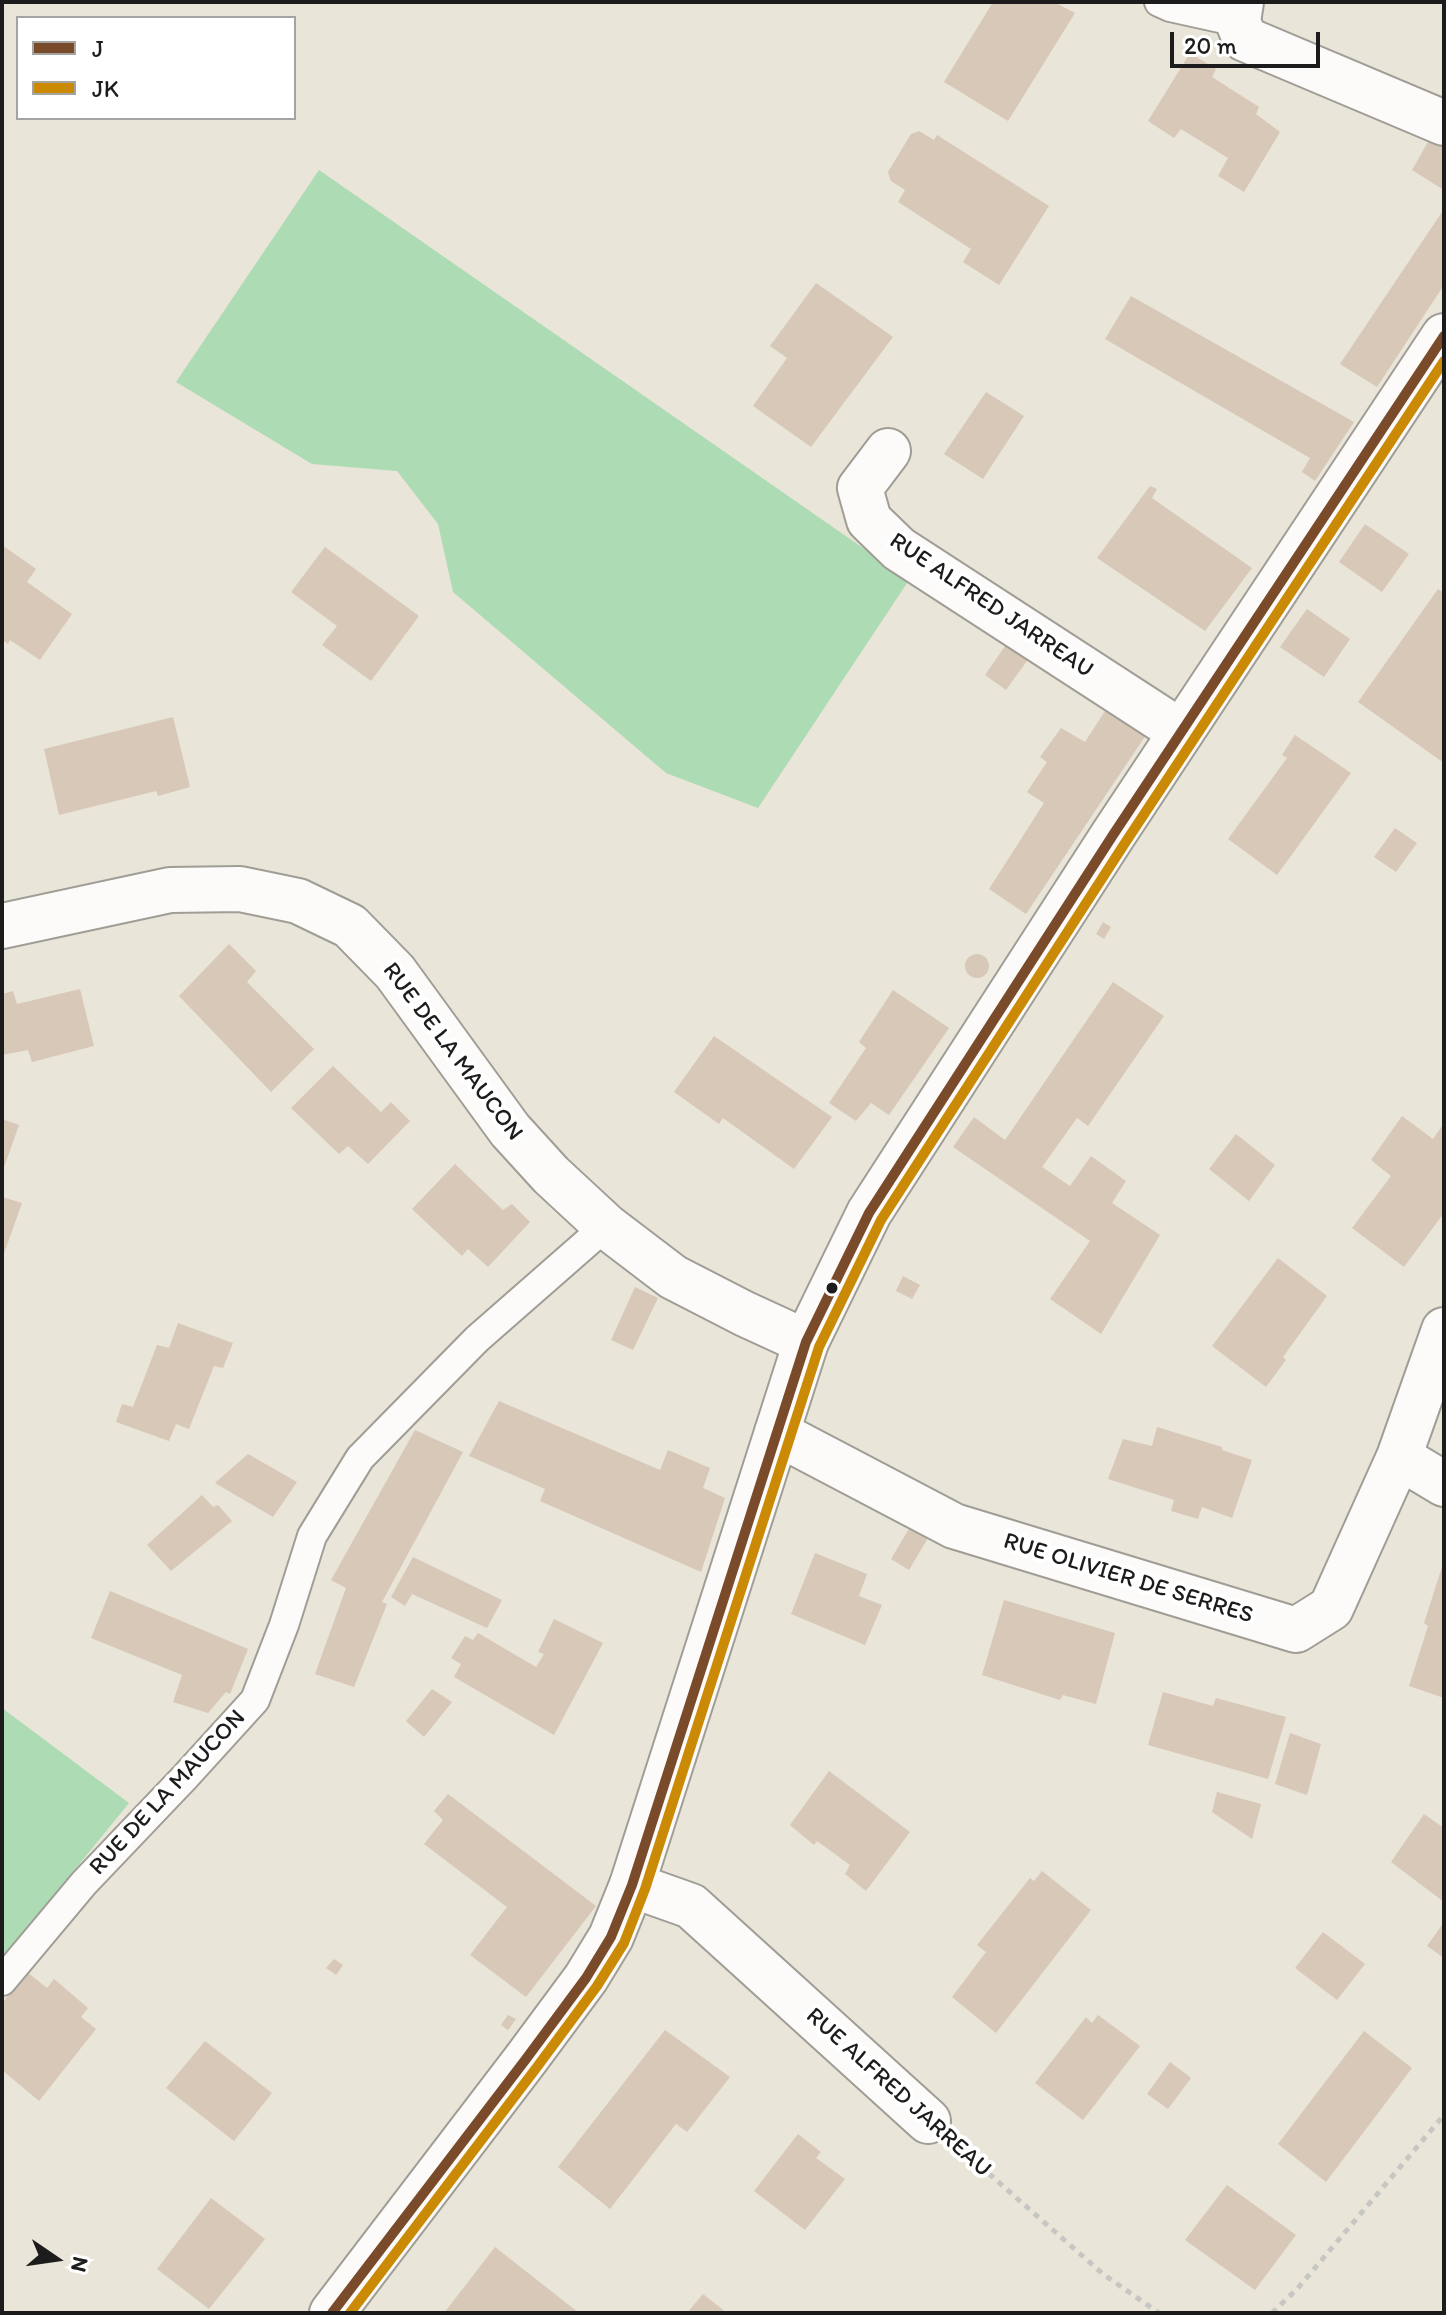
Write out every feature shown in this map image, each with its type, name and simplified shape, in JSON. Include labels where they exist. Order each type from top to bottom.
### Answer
[{"type":"street","points":[[1239,12],[1245,39],[1444,123]]},
{"type":"street","points":[[332,2313],[586,1978],[611,1937],[632,1885],[806,1342],[869,1213],[1181,732],[1444,336]]},
{"type":"street","name":"RUE ALFRED JARREAU","points":[[888,451],[860,488],[869,520],[899,549],[1181,732]]},
{"type":"street","name":"RUE DE LA MAUCON","points":[[2,926],[170,890],[240,889],[298,901],[350,926],[395,972],[510,1130],[551,1175],[606,1226],[673,1277],[806,1342]]},
{"type":"street","name":"RUE OLIVIER DE SERRES","points":[[777,1433],[954,1526],[1296,1630],[1331,1608],[1399,1457],[1444,1330]]},
{"type":"street","points":[[1399,1457],[1444,1484]]},
{"type":"street","name":"RUE ALFRED JARREAU","points":[[632,1885],[691,1906],[928,2121]]},
{"type":"lane","points":[[1159,2],[1170,7],[1239,12]]},
{"type":"lane","name":"RUE DE LA MAUCON","points":[[2,1981],[84,1883],[255,1700],[284,1625],[312,1536],[360,1458],[477,1339],[606,1226]]},
{"type":"path","points":[[1272,2313],[1298,2288],[1444,2115]]},
{"type":"path","name":"RUE ALFRED JARREAU","points":[[928,2121],[1103,2274],[1159,2313]]},
{"type":"green space","points":[[319,170],[909,580],[758,808],[666,773],[453,592],[438,524],[397,471],[312,464],[176,382]]},
{"type":"green space","points":[[2,1708],[129,1803],[2,1959]]},
{"type":"building","points":[[993,2],[1054,2],[1075,13],[1008,121],[944,82]]},
{"type":"building","points":[[1190,53],[1216,69],[1212,77],[1259,107],[1256,114],[1280,132],[1244,192],[1218,176],[1228,158],[1181,129],[1174,138],[1148,121]]},
{"type":"building","points":[[919,131],[934,140],[937,135],[1049,206],[999,285],[963,262],[971,249],[898,202],[905,190],[891,181],[888,172],[911,134]]},
{"type":"building","points":[[1432,135],[1444,141],[1444,190],[1412,170]]},
{"type":"building","points":[[1444,209],[1444,285],[1377,387],[1340,364]]},
{"type":"building","points":[[816,283],[893,337],[811,447],[753,406],[787,358],[770,346]]},
{"type":"building","points":[[1131,296],[1354,422],[1315,481],[1302,472],[1310,458],[1105,339]]},
{"type":"building","points":[[986,392],[1024,416],[983,479],[944,454]]},
{"type":"building","points":[[1150,486],[1157,489],[1152,498],[1252,568],[1205,631],[1097,558]]},
{"type":"building","points":[[1365,524],[1409,554],[1382,592],[1339,562]]},
{"type":"building","points":[[2,545],[36,569],[27,582],[72,614],[40,660],[10,640],[8,644],[2,640]]},
{"type":"building","points":[[325,547],[419,616],[371,681],[322,645],[337,626],[291,592]]},
{"type":"building","points":[[1438,589],[1444,593],[1444,763],[1358,702]]},
{"type":"building","points":[[1307,609],[1350,639],[1324,677],[1280,647]]},
{"type":"building","points":[[1010,639],[1032,654],[1006,690],[985,675]]},
{"type":"building","points":[[1107,708],[1146,735],[1026,914],[989,889],[1044,803],[1027,792],[1047,762],[1040,757],[1061,728],[1085,742]]},
{"type":"building","points":[[173,717],[190,787],[158,796],[156,791],[59,815],[44,749]]},
{"type":"building","points":[[1295,735],[1351,773],[1277,875],[1228,839],[1287,758],[1282,755]]},
{"type":"building","points":[[1395,828],[1417,843],[1396,872],[1374,857]]},
{"type":"building","points":[[1103,922],[1111,927],[1104,939],[1096,934]]},
{"type":"building","points":[[229,944],[256,971],[247,982],[314,1049],[271,1092],[179,996]]},
{"type":"building","points":[[977,954],[986,957],[989,966],[986,975],[977,978],[968,975],[965,966],[968,957]]},
{"type":"building","points":[[1113,982],[1164,1016],[1088,1126],[1077,1118],[1042,1167],[1070,1186],[1091,1156],[1126,1181],[1112,1203],[1160,1235],[1101,1334],[1050,1299],[1090,1241],[953,1147],[974,1117],[1005,1140]]},
{"type":"building","points":[[80,989],[94,1046],[32,1062],[28,1050],[2,1055],[2,994],[13,991],[17,1004]]},
{"type":"building","points":[[893,990],[949,1028],[889,1115],[871,1103],[856,1121],[829,1103],[866,1048],[859,1042]]},
{"type":"building","points":[[714,1036],[832,1117],[794,1169],[723,1118],[719,1124],[674,1092]]},
{"type":"building","points":[[333,1066],[381,1112],[391,1102],[410,1121],[368,1164],[348,1146],[339,1154],[291,1108]]},
{"type":"building","points":[[1402,1116],[1433,1139],[1444,1123],[1444,1213],[1404,1267],[1352,1228],[1391,1176],[1371,1160]]},
{"type":"building","points":[[2,1119],[19,1125],[2,1173]]},
{"type":"building","points":[[1236,1134],[1275,1165],[1249,1201],[1209,1169]]},
{"type":"building","points":[[455,1164],[503,1210],[512,1204],[530,1222],[488,1267],[468,1249],[462,1256],[412,1209]]},
{"type":"building","points":[[2,1197],[22,1203],[2,1259]]},
{"type":"building","points":[[1278,1258],[1327,1296],[1283,1357],[1286,1360],[1266,1387],[1212,1346]]},
{"type":"building","points":[[903,1276],[920,1285],[912,1299],[896,1291]]},
{"type":"building","points":[[635,1287],[658,1298],[633,1350],[611,1340]]},
{"type":"building","points":[[178,1323],[233,1343],[223,1368],[214,1366],[189,1429],[176,1424],[169,1441],[116,1422],[122,1404],[133,1407],[157,1345],[169,1348]]},
{"type":"building","points":[[499,1401],[660,1470],[668,1450],[710,1468],[703,1488],[725,1498],[701,1572],[540,1501],[545,1489],[469,1456]]},
{"type":"building","points":[[1157,1427],[1222,1447],[1222,1450],[1252,1460],[1232,1518],[1202,1507],[1198,1519],[1171,1511],[1174,1500],[1108,1479],[1123,1439],[1152,1446]]},
{"type":"building","points":[[415,1430],[463,1452],[382,1602],[387,1604],[354,1687],[315,1674],[346,1588],[331,1580]]},
{"type":"building","points":[[248,1454],[297,1482],[273,1517],[215,1483]]},
{"type":"building","points":[[202,1495],[213,1507],[218,1505],[232,1521],[171,1571],[147,1545]]},
{"type":"building","points":[[910,1527],[928,1538],[909,1570],[891,1559]]},
{"type":"building","points":[[815,1553],[867,1574],[859,1596],[882,1605],[865,1645],[791,1614]]},
{"type":"building","points":[[413,1557],[502,1600],[487,1628],[412,1594],[405,1606],[391,1597]]},
{"type":"building","points":[[1443,1564],[1444,1698],[1409,1686],[1428,1626],[1424,1623]]},
{"type":"building","points":[[110,1591],[248,1649],[230,1694],[226,1692],[208,1713],[173,1702],[182,1675],[91,1638]]},
{"type":"building","points":[[1004,1600],[1115,1633],[1096,1704],[1063,1695],[1060,1700],[982,1675]]},
{"type":"building","points":[[554,1619],[603,1643],[554,1735],[454,1677],[461,1664],[451,1658],[465,1636],[473,1640],[478,1633],[536,1667],[544,1654],[538,1652]]},
{"type":"building","points":[[432,1689],[452,1702],[424,1737],[406,1721]]},
{"type":"building","points":[[1163,1692],[1213,1706],[1216,1698],[1286,1717],[1268,1779],[1148,1745]]},
{"type":"building","points":[[1290,1733],[1321,1744],[1307,1795],[1275,1784]]},
{"type":"building","points":[[829,1771],[910,1832],[866,1891],[845,1874],[850,1865],[817,1841],[814,1845],[790,1825]]},
{"type":"building","points":[[1217,1792],[1261,1804],[1252,1839],[1212,1812]]},
{"type":"building","points":[[448,1794],[596,1906],[526,1997],[470,1955],[507,1907],[424,1844],[443,1820],[434,1811]]},
{"type":"building","points":[[1424,1814],[1444,1828],[1444,1902],[1391,1862]]},
{"type":"building","points":[[1042,1871],[1091,1910],[996,2033],[952,1997],[986,1952],[977,1945],[1030,1878],[1034,1881]]},
{"type":"building","points":[[1444,1922],[1444,1958],[1427,1946]]},
{"type":"building","points":[[1323,1932],[1365,1964],[1337,2000],[1295,1968]]},
{"type":"building","points":[[334,1959],[343,1965],[336,1975],[326,1968]]},
{"type":"building","points":[[27,1972],[47,1988],[54,1979],[88,2008],[81,2017],[96,2029],[39,2101],[2,2070],[2,2003]]},
{"type":"building","points":[[508,2015],[516,2019],[508,2030],[501,2025]]},
{"type":"building","points":[[1098,2015],[1140,2046],[1083,2120],[1035,2083],[1086,2017],[1092,2023]]},
{"type":"building","points":[[665,2030],[730,2077],[687,2132],[676,2124],[610,2209],[558,2167]]},
{"type":"building","points":[[1364,2031],[1412,2068],[1326,2182],[1278,2144]]},
{"type":"building","points":[[205,2041],[272,2093],[234,2141],[166,2088]]},
{"type":"building","points":[[1170,2062],[1191,2078],[1168,2109],[1147,2094]]},
{"type":"building","points":[[798,2134],[821,2152],[816,2158],[845,2179],[805,2230],[754,2191]]},
{"type":"building","points":[[1227,2185],[1296,2235],[1255,2290],[1185,2240]]},
{"type":"building","points":[[211,2198],[265,2239],[209,2309],[157,2269]]},
{"type":"building","points":[[495,2247],[579,2313],[444,2313]]},
{"type":"building","points":[[703,2294],[727,2313],[687,2313]]},
{"type":"transit line","name":"J","points":[[332,2313],[526,2059],[586,1978],[611,1937],[632,1885],[806,1342],[869,1213],[1113,835],[1444,336]]},
{"type":"transit line","name":"JK","points":[[350,2313],[597,1986],[624,1943],[645,1889],[819,1347],[881,1220],[1125,843],[1444,361]]}]
